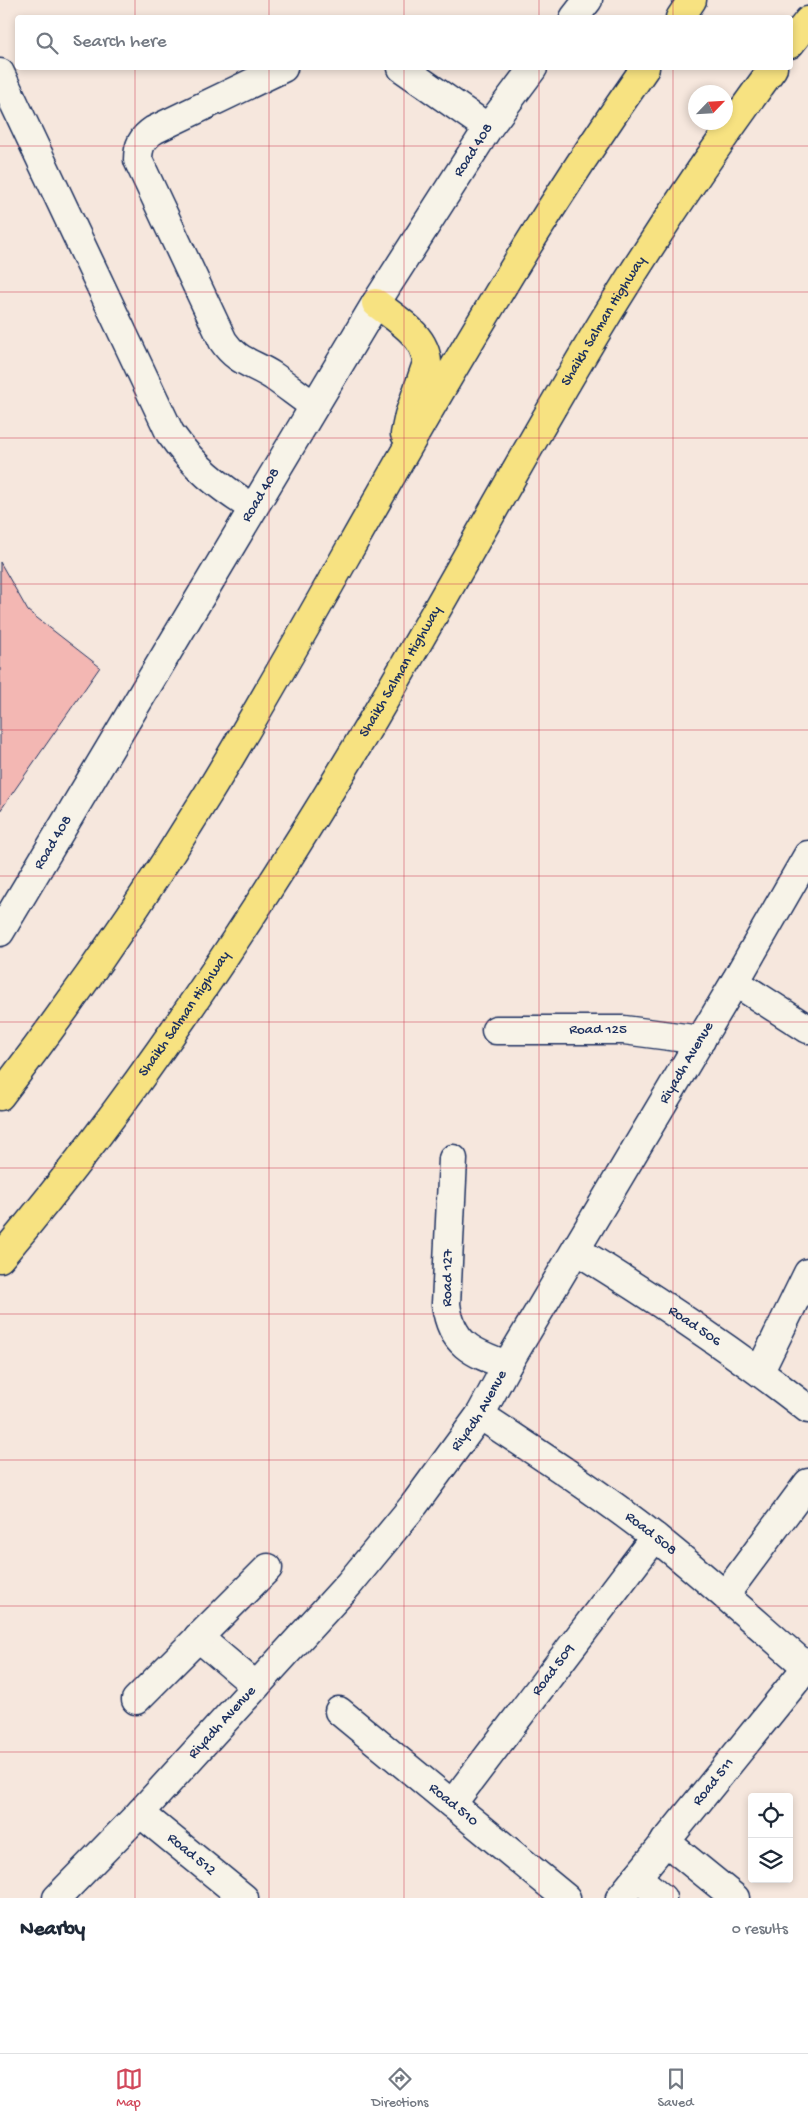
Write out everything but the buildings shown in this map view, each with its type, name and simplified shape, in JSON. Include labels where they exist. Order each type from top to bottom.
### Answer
[{"type":"main road","points":[[682,15],[692,0]]},
{"type":"main road","points":[[793,40],[808,21]]},
{"type":"main road","points":[[0,1096],[113,938],[206,797],[281,672],[482,320],[550,210],[644,70]]},
{"type":"main road","name":"Shaikh Salman Highway","points":[[0,1258],[91,1144],[189,1007],[300,840],[375,716],[611,309],[669,218],[772,70]]},
{"type":"main road","points":[[376,304],[418,338],[427,356],[427,362],[406,427],[404,454]]},
{"type":"street","points":[[576,15],[588,0]]},
{"type":"street","points":[[279,70],[154,130],[140,144],[138,160],[222,341],[229,351],[238,358],[274,377],[314,406]]},
{"type":"street","points":[[405,70],[488,128]]},
{"type":"street","name":"Road 408","points":[[0,932],[9,896],[253,508],[376,304],[488,128],[532,70]]},
{"type":"street","points":[[0,73],[170,433],[186,455],[204,474],[253,508]]},
{"type":"street","name":"Riyadh Avenue","points":[[57,1898],[140,1813],[355,1576],[414,1505],[480,1415],[507,1365],[701,1040],[808,855]]},
{"type":"street","points":[[735,982],[808,1029]]},
{"type":"street","name":"Road 125","points":[[496,1030],[624,1030],[701,1040]]},
{"type":"street","name":"Road 127","points":[[453,1159],[446,1304],[448,1317],[452,1330],[470,1350],[507,1365]]},
{"type":"street","name":"Road 506","points":[[576,1250],[623,1279],[760,1371],[808,1409]]},
{"type":"street","points":[[760,1371],[808,1276]]},
{"type":"street","name":"Road 508","points":[[480,1415],[559,1467],[655,1537],[725,1595],[807,1668]]},
{"type":"street","points":[[725,1595],[808,1483]]},
{"type":"street","name":"Road 509","points":[[452,1804],[655,1537]]},
{"type":"street","points":[[136,1700],[268,1568]]},
{"type":"street","points":[[198,1637],[256,1686]]},
{"type":"street","name":"Road 511","points":[[620,1898],[807,1668]]},
{"type":"street","name":"Road 510","points":[[339,1711],[566,1898]]},
{"type":"street","name":"Road 512","points":[[140,1813],[244,1898]]},
{"type":"street","points":[[665,1841],[735,1898]]},
{"type":"street","points":[[637,1877],[662,1898]]}]
